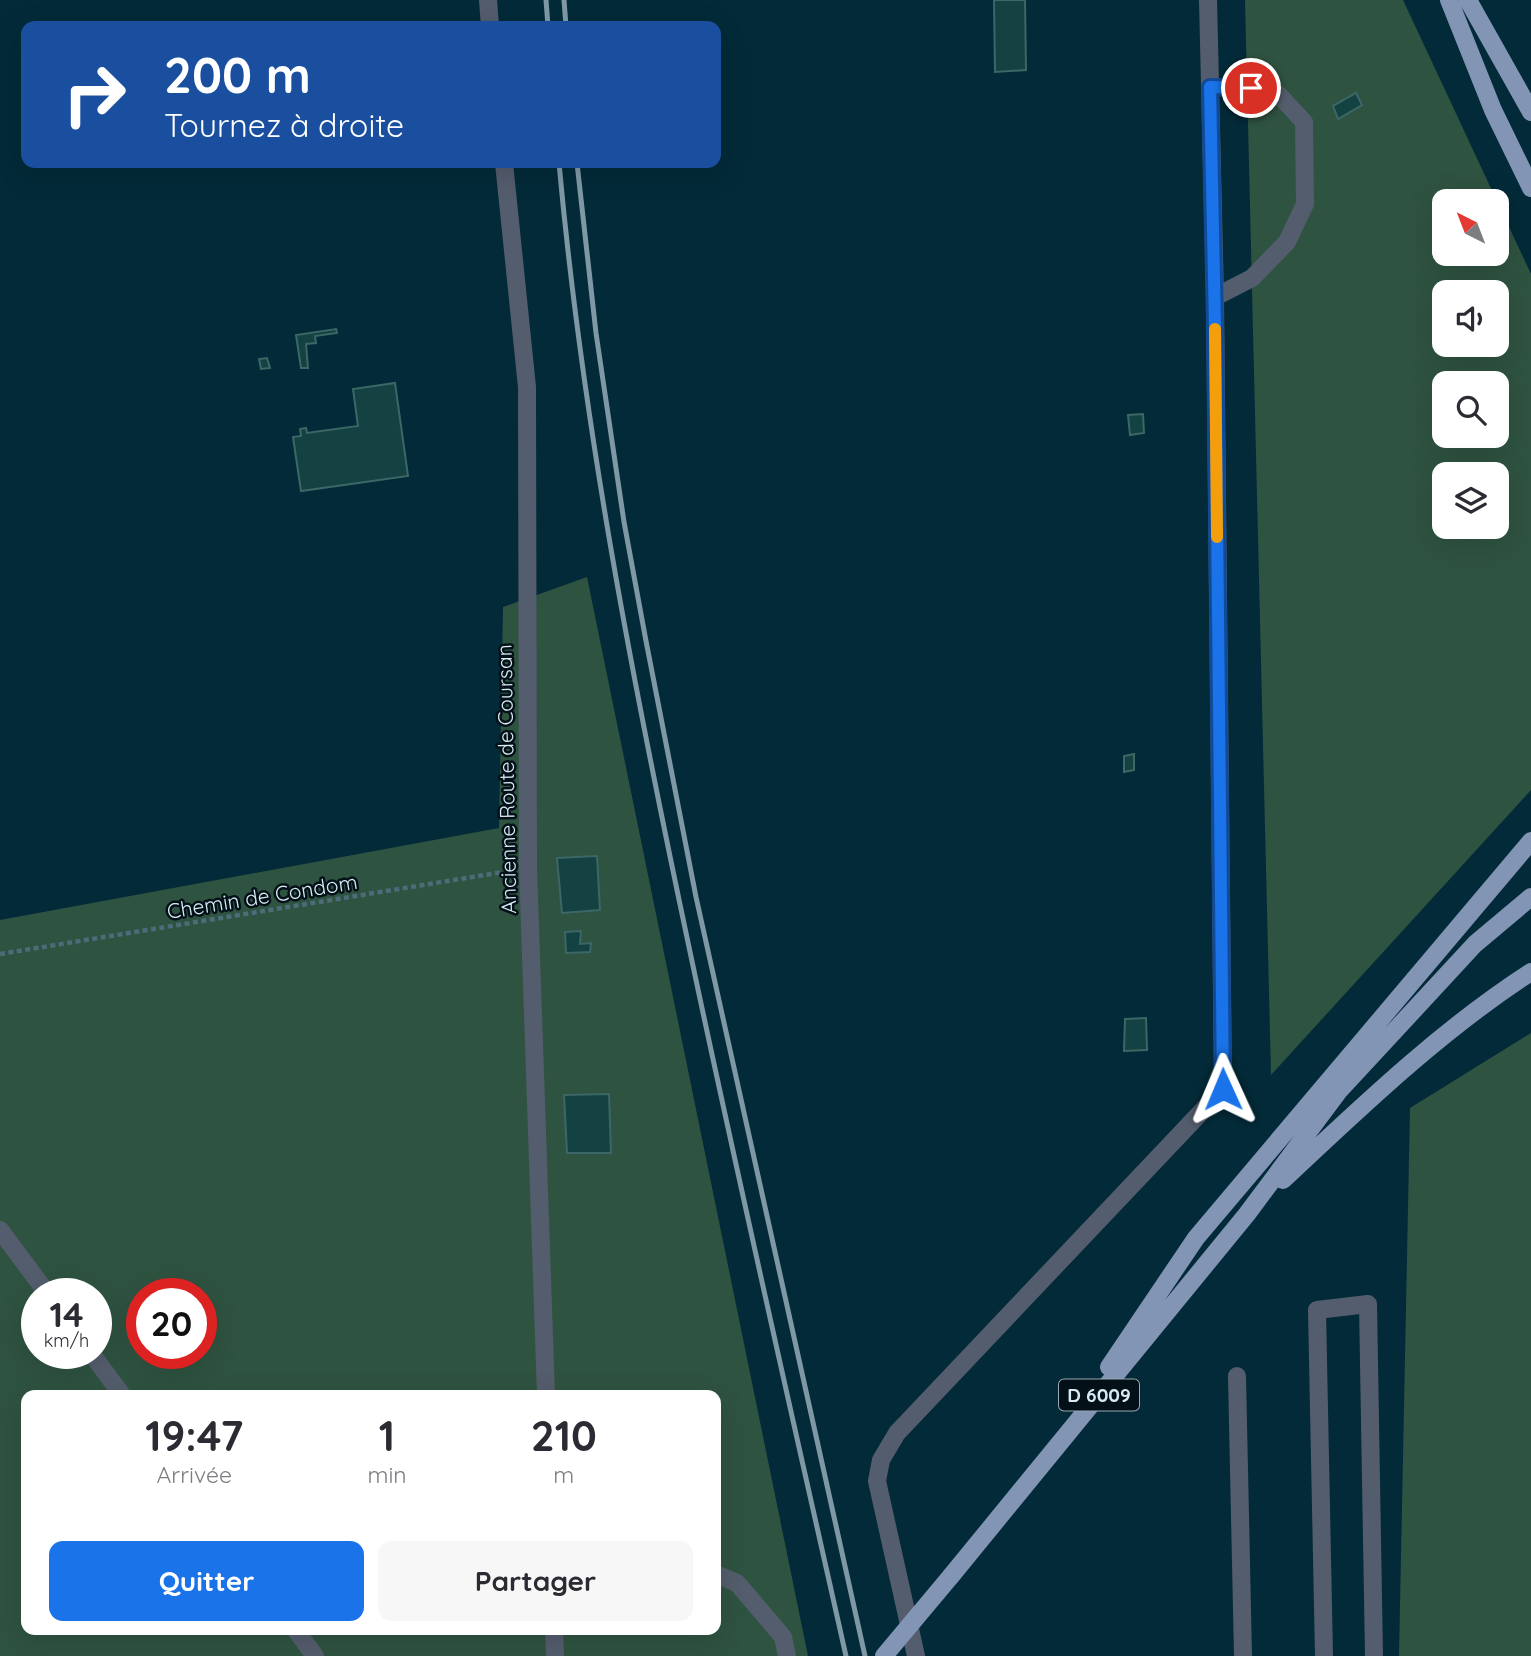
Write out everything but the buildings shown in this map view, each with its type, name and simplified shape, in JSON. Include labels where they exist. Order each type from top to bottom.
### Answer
[{"type":"main road","points":[[1449,0],[1493,110],[1531,188]]},
{"type":"main road","points":[[1468,0],[1531,112]]},
{"type":"main road","name":"D 6009","points":[[1046,1461],[1196,1238],[1531,841]]},
{"type":"main road","name":"D 6009","points":[[884,1656],[1247,1214],[1338,1092],[1475,944],[1531,897]]},
{"type":"main road","name":"D 6009","points":[[1247,1214],[1364,1104],[1474,1012],[1531,972]]},
{"type":"street","points":[[488,0],[490,21]]},
{"type":"street","points":[[916,1656],[877,1481],[881,1460],[897,1433],[1223,1089],[1215,297],[1208,0]]},
{"type":"street","points":[[1210,87],[1251,88],[1278,94],[1304,122],[1305,204],[1287,242],[1252,278],[1215,297]]},
{"type":"street","name":"Ancienne Route de Coursan","points":[[505,168],[527,387],[528,868],[546,1390]]},
{"type":"street","points":[[0,1230],[36,1278]]},
{"type":"street","points":[[1324,1656],[1317,1310],[1368,1304],[1374,1656]]},
{"type":"street","points":[[102,1369],[118,1390]]},
{"type":"street","points":[[1237,1376],[1243,1656]]},
{"type":"street","points":[[721,1576],[737,1583],[783,1637],[787,1656]]},
{"type":"street","points":[[299,1635],[315,1656]]},
{"type":"street","points":[[554,1635],[555,1656]]},
{"type":"path","name":"Chemin de Condom","points":[[0,954],[528,868]]},
{"type":"green space","points":[[1245,0],[1403,0],[1491,189],[1432,189],[1432,266],[1509,266],[1509,227],[1531,274],[1531,790],[1271,1075]]},
{"type":"green space","points":[[587,577],[808,1656],[0,1656],[0,920],[499,828],[503,607]]},
{"type":"green space","points":[[1531,1033],[1531,1656],[1399,1656],[1410,1108]]},
{"type":"railway","points":[[546,0],[548,21]]},
{"type":"railway","points":[[564,0],[566,21]]},
{"type":"railway","points":[[560,168],[569,262],[596,459],[630,655],[708,1036],[846,1656]]},
{"type":"railway","points":[[578,168],[596,333],[624,522],[646,641],[696,897],[865,1656]]},
{"type":"slow traffic","points":[[1215,329],[1217,537]]},
{"type":"route","points":[[1223,1089],[1210,87],[1251,88]]}]
